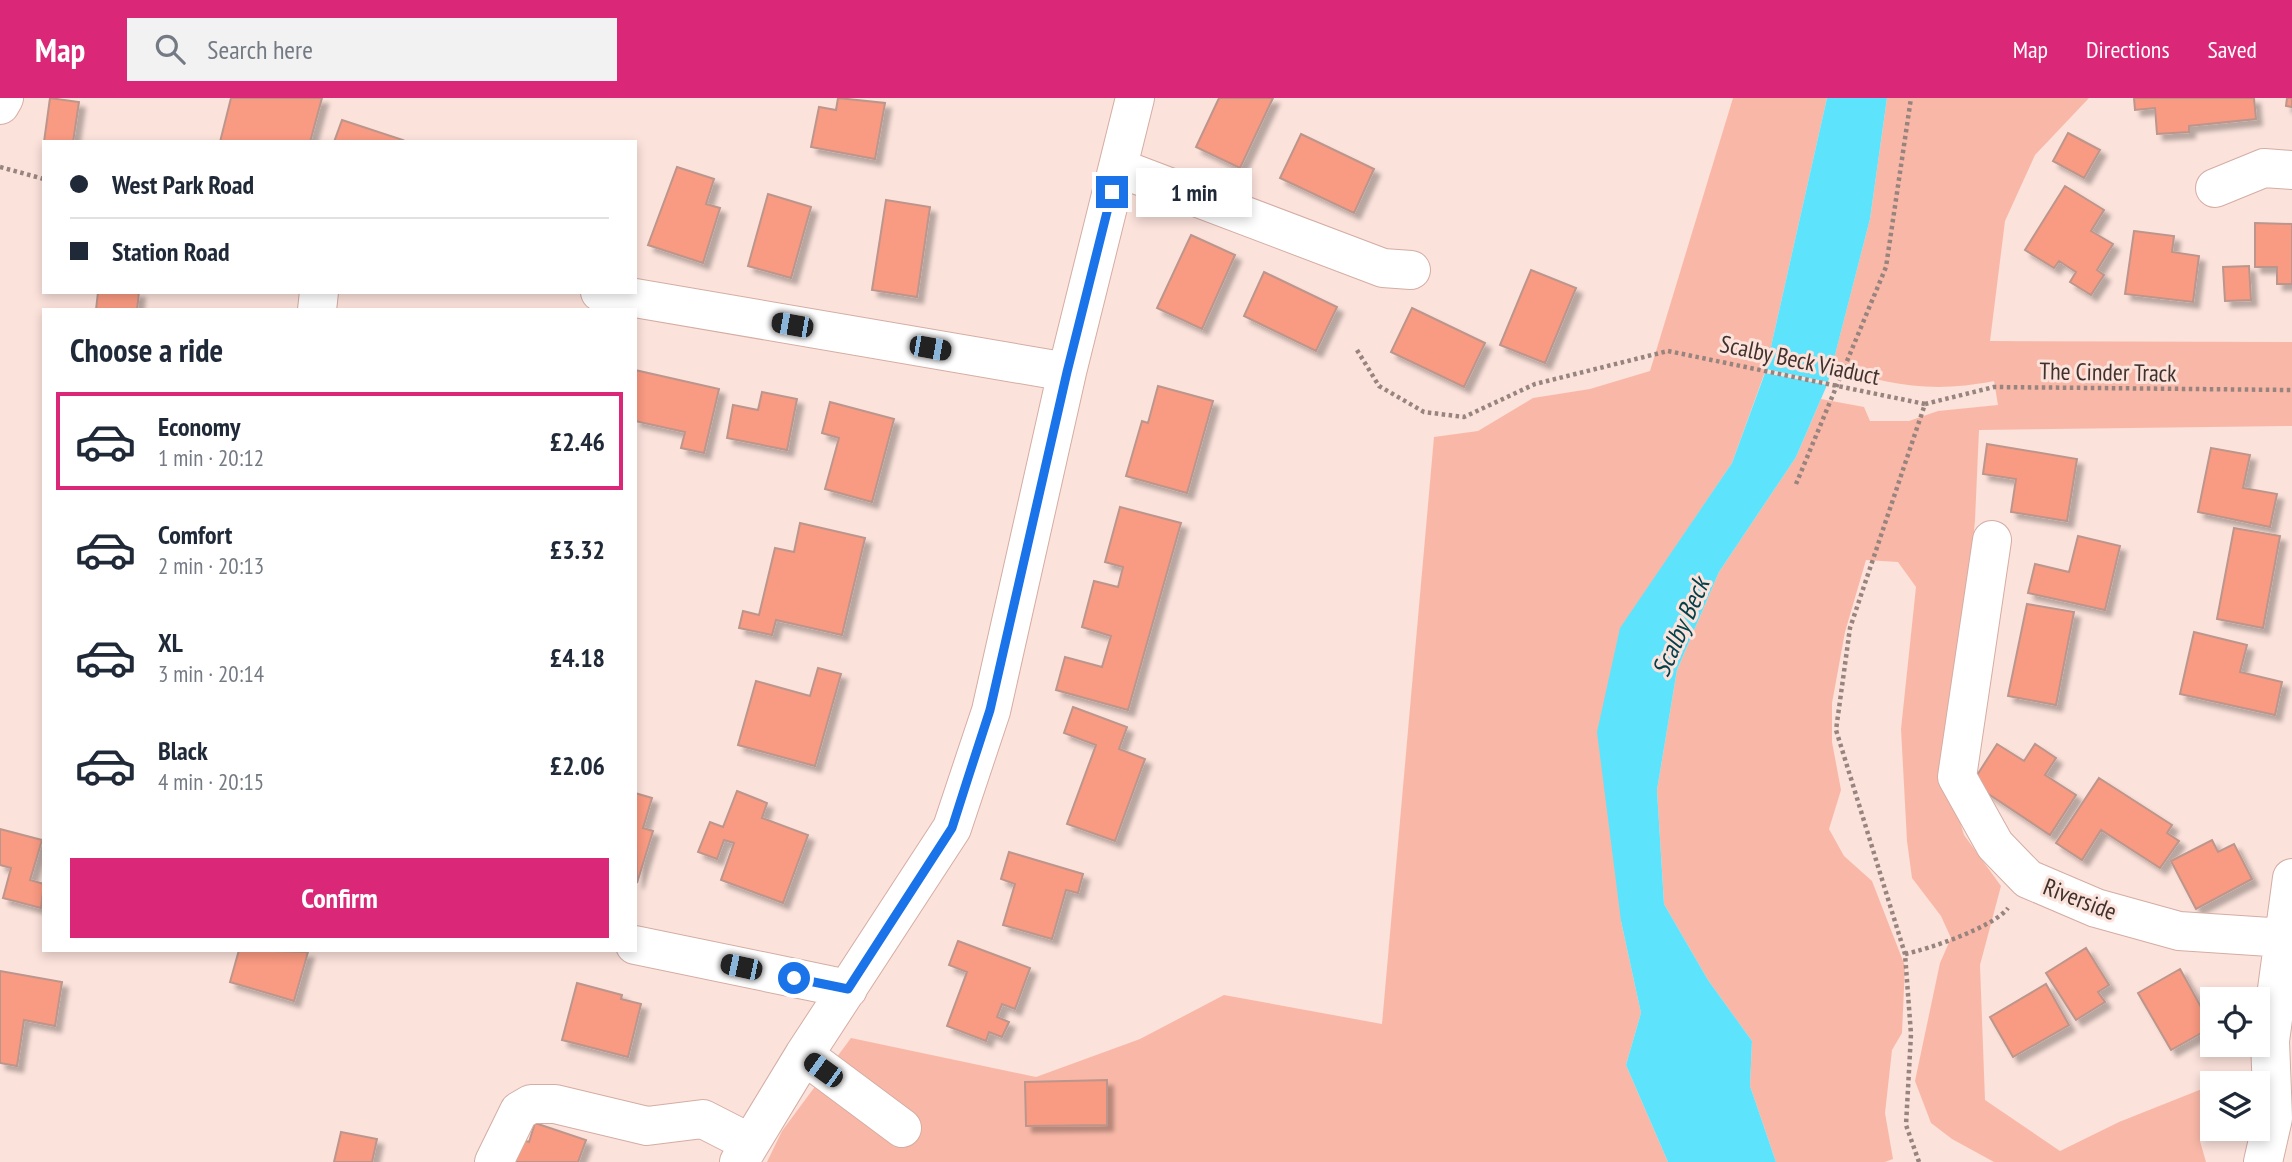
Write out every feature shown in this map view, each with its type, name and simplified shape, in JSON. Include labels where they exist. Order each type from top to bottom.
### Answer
[{"type":"street","points":[[0,105],[4,98]]},
{"type":"street","points":[[494,1162],[519,1111],[531,1104],[555,1104],[647,1126],[704,1119],[744,1153],[804,1055],[952,828],[990,710],[1067,372],[1135,98]]},
{"type":"street","points":[[1119,168],[1383,268],[1411,270]]},
{"type":"street","points":[[2216,188],[2264,168],[2292,170]]},
{"type":"street","points":[[612,294],[1067,372]]},
{"type":"street","name":"Riverside","points":[[1992,540],[1957,777],[1995,845],[2028,879],[2096,908],[2179,931],[2285,938]]},
{"type":"street","points":[[2263,1162],[2273,1118],[2270,1041],[2292,878]]},
{"type":"street","points":[[637,945],[848,989]]},
{"type":"street","points":[[804,1055],[902,1128]]},
{"type":"path","points":[[1796,484],[1886,267],[1911,98]]},
{"type":"path","points":[[0,167],[42,178]]},
{"type":"path","name":"Scalby Beck Viaduct","points":[[1357,350],[1379,386],[1424,412],[1464,417],[1535,384],[1668,351],[1925,404]]},
{"type":"path","name":"The Cinder Track","points":[[1925,404],[1994,387],[2292,390]]},
{"type":"path","points":[[1919,1162],[1906,1125],[1911,1034],[1905,954],[1836,730],[1850,628],[1925,404]]},
{"type":"path","points":[[1905,954],[1932,948],[2004,914],[2028,879]]},
{"type":"shaded area","points":[[1733,98],[1827,98],[1766,369],[1732,463],[1621,628],[1621,921],[1641,1013],[1626,1065],[1668,1162],[767,1162],[782,1131],[851,1038],[1036,1077],[1140,1039],[1224,995],[1382,1024],[1434,437],[1478,431],[1533,398],[1590,389],[1650,371]]},
{"type":"shaded area","points":[[1887,98],[2089,98],[2035,155],[2005,221],[1990,341],[2292,342],[2292,426],[1979,430],[1975,520],[1950,790],[1964,835],[2001,886],[1980,965],[1985,1100],[2060,1151],[2119,1122],[2200,1090],[2200,1141],[2206,1162],[1994,1162],[1952,1139],[1931,1123],[1915,1081],[1940,963],[1951,938],[1941,916],[1912,878],[1907,841],[1901,729],[1916,587],[1898,562],[1866,560],[1845,632],[1832,703],[1832,742],[1841,790],[1829,829],[1844,856],[1872,881],[1905,966],[1902,1033],[1892,1050],[1885,1113],[1893,1159],[1885,1162],[1776,1162],[1750,1086],[1752,1041],[1708,980],[1664,904],[1657,790],[1677,670],[1719,572],[1796,457],[1821,399],[1864,407],[1870,421],[1909,421],[1938,411],[1998,405],[1994,381],[1952,387],[1912,386],[1832,366],[1870,219]]},
{"type":"water","points":[[1827,98],[1887,98],[1870,219],[1828,382],[1766,369]]},
{"type":"water","name":"Scalby Beck","points":[[1765,373],[1827,385],[1796,457],[1719,572],[1677,670],[1657,790],[1664,904],[1708,980],[1752,1041],[1750,1086],[1776,1162],[1668,1162],[1626,1065],[1641,1013],[1621,921],[1597,732],[1620,628],[1732,463]]},
{"type":"building","points":[[50,98],[79,102],[73,140],[44,140]]},
{"type":"building","points":[[231,98],[322,98],[311,140],[220,140]]},
{"type":"building","points":[[838,98],[885,103],[875,159],[811,147],[819,107],[836,110]]},
{"type":"building","points":[[1219,98],[1273,98],[1240,168],[1196,147]]},
{"type":"building","points":[[2134,98],[2254,98],[2256,119],[2189,126],[2189,132],[2157,134],[2155,108],[2135,110]]},
{"type":"building","points":[[2287,98],[2292,98],[2292,107],[2286,106]]},
{"type":"building","points":[[342,120],[403,140],[335,140]]},
{"type":"building","points":[[2068,133],[2100,150],[2084,178],[2053,161]]},
{"type":"building","points":[[1301,134],[1374,169],[1354,213],[1280,178]]},
{"type":"building","points":[[677,167],[714,179],[706,204],[720,208],[703,263],[648,245]]},
{"type":"building","points":[[2065,186],[2104,210],[2091,231],[2113,244],[2097,270],[2104,275],[2091,295],[2070,282],[2076,272],[2059,261],[2054,268],[2025,250]]},
{"type":"building","points":[[768,194],[811,207],[791,278],[748,266]]},
{"type":"building","points":[[886,200],[930,207],[917,297],[872,290]]},
{"type":"building","points":[[2255,223],[2292,224],[2292,284],[2277,284],[2277,267],[2255,267]]},
{"type":"building","points":[[2134,231],[2174,236],[2172,252],[2199,256],[2193,302],[2125,294]]},
{"type":"building","points":[[1191,235],[1235,255],[1202,329],[1157,308]]},
{"type":"building","points":[[2249,266],[2251,300],[2225,301],[2223,267]]},
{"type":"building","points":[[1531,270],[1576,288],[1545,363],[1500,345]]},
{"type":"building","points":[[1264,272],[1337,307],[1316,351],[1244,316]]},
{"type":"building","points":[[98,294],[139,294],[137,308],[96,308]]},
{"type":"building","points":[[1412,308],[1485,343],[1464,387],[1391,352]]},
{"type":"building","points":[[637,370],[719,389],[704,453],[681,448],[685,432],[637,421]]},
{"type":"building","points":[[1158,386],[1213,401],[1187,493],[1126,476],[1142,421],[1148,423]]},
{"type":"building","points":[[762,392],[797,399],[787,450],[727,438],[733,405],[758,410]]},
{"type":"building","points":[[830,402],[894,419],[872,502],[825,489],[839,438],[822,433]]},
{"type":"building","points":[[1987,444],[2077,459],[2067,521],[2011,512],[2016,479],[1983,474]]},
{"type":"building","points":[[2211,448],[2250,455],[2243,488],[2277,494],[2270,527],[2198,512]]},
{"type":"building","points":[[1120,507],[1181,523],[1128,710],[1056,690],[1065,657],[1102,667],[1111,636],[1082,627],[1094,581],[1118,587],[1123,567],[1105,562]]},
{"type":"building","points":[[800,523],[865,538],[842,635],[776,620],[772,635],[739,628],[743,611],[759,615],[775,548],[794,552]]},
{"type":"building","points":[[2234,528],[2280,536],[2263,628],[2217,619]]},
{"type":"building","points":[[2078,536],[2120,546],[2105,610],[2028,593],[2035,564],[2069,572]]},
{"type":"building","points":[[2027,604],[2074,612],[2056,705],[2008,696]]},
{"type":"building","points":[[2194,632],[2247,645],[2240,672],[2282,682],[2275,715],[2180,694]]},
{"type":"building","points":[[818,668],[841,674],[815,766],[738,745],[756,681],[810,696]]},
{"type":"building","points":[[1073,707],[1127,727],[1119,749],[1145,759],[1115,841],[1067,824],[1096,745],[1064,733]]},
{"type":"building","points":[[1997,744],[2024,761],[2035,744],[2056,758],[2045,775],[2076,795],[2050,835],[1972,783]]},
{"type":"building","points":[[2099,778],[2172,825],[2167,833],[2179,841],[2160,868],[2101,830],[2082,860],[2056,843]]},
{"type":"building","points":[[737,791],[767,803],[762,818],[808,835],[783,903],[721,880],[734,843],[724,840],[717,859],[698,852],[710,822],[723,827]]},
{"type":"building","points":[[637,794],[652,798],[643,828],[653,831],[637,883]]},
{"type":"building","points":[[0,829],[42,840],[30,880],[42,883],[41,908],[3,898],[11,868],[0,865]]},
{"type":"building","points":[[2212,840],[2218,852],[2234,844],[2252,879],[2196,909],[2171,861]]},
{"type":"building","points":[[1009,852],[1083,874],[1078,893],[1066,890],[1052,939],[1003,925],[1015,884],[1001,879]]},
{"type":"building","points":[[958,941],[1030,968],[1015,1009],[1002,1004],[997,1017],[1009,1022],[1002,1037],[989,1032],[986,1041],[947,1026],[967,972],[949,965]]},
{"type":"building","points":[[2086,948],[2109,985],[2098,992],[2105,1002],[2076,1020],[2046,973]]},
{"type":"building","points":[[238,952],[308,952],[294,1001],[230,982]]},
{"type":"building","points":[[2180,969],[2200,1005],[2200,1034],[2171,1050],[2138,993]]},
{"type":"building","points":[[0,971],[62,982],[55,1026],[24,1020],[17,1066],[0,1063]]},
{"type":"building","points":[[577,983],[622,995],[621,999],[641,1004],[628,1057],[562,1040]]},
{"type":"building","points":[[2046,984],[2069,1025],[2013,1057],[1990,1017]]},
{"type":"building","points":[[1107,1080],[1107,1125],[1026,1126],[1025,1082]]},
{"type":"building","points":[[535,1123],[586,1140],[578,1162],[508,1162],[516,1138],[529,1142]]},
{"type":"building","points":[[341,1132],[377,1139],[372,1162],[334,1162]]},
{"type":"route","points":[[794,978],[848,989],[952,828],[990,710],[1067,372],[1112,192]]}]
